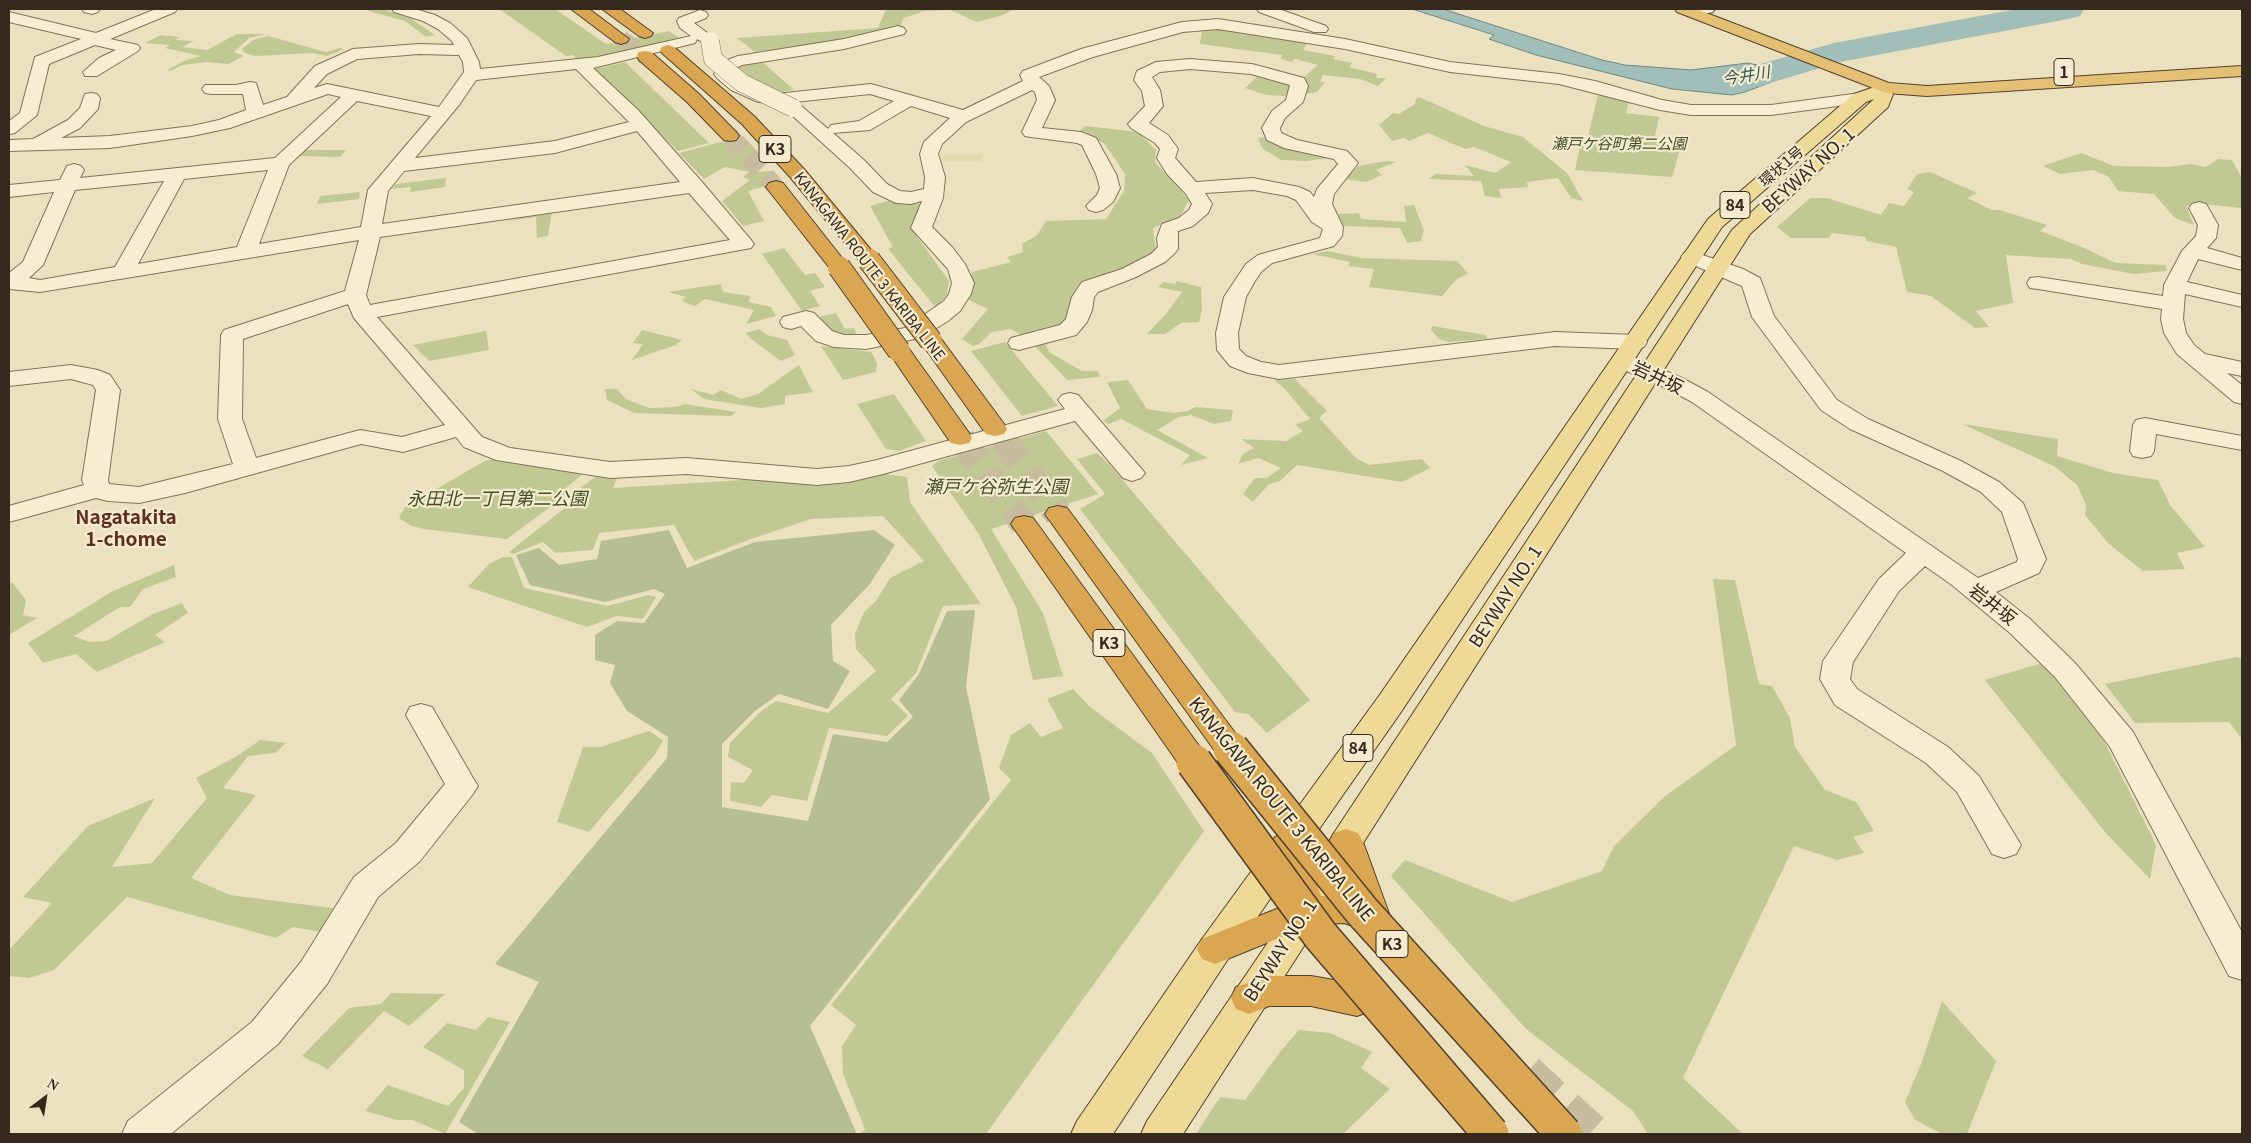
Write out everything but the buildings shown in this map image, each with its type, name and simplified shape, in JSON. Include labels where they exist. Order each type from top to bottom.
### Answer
[{"type":"highway","points":[[579,9],[622,39]]},
{"type":"highway","points":[[610,9],[645,33]]},
{"type":"highway","name":"1","points":[[1694,10],[1886,88],[1927,91],[2242,72]]},
{"type":"highway","name":"KANAGAWA ROUTE 3 KARIBA LINE","points":[[668,50],[748,120],[797,173],[869,260],[995,429]]},
{"type":"highway","points":[[644,56],[693,98],[730,136]]},
{"type":"highway","name":"1","points":[[1886,88],[1918,81],[2242,62]]},
{"type":"highway","name":"KANAGAWA ROUTE 3 KARIBA LINE","points":[[776,187],[839,267],[960,438]]},
{"type":"highway","name":"KANAGAWA ROUTE 3 KARIBA LINE","points":[[1058,514],[1228,746],[1362,911],[1564,1134]]},
{"type":"highway","name":"KANAGAWA ROUTE 3 KARIBA LINE","points":[[1024,524],[1194,762],[1322,936],[1491,1134]]},
{"type":"highway","points":[[1346,842],[1369,911],[1496,1044]]},
{"type":"highway","points":[[1286,846],[1310,922],[1330,961],[1357,1000],[1430,1081]]},
{"type":"highway","points":[[1215,949],[1308,911],[1344,910],[1377,919]]},
{"type":"highway","points":[[1249,998],[1269,991],[1311,991],[1357,1000]]},
{"type":"main road","name":"環状1号","points":[[1636,358],[1691,257],[1715,223],[1860,98],[1886,88]]},
{"type":"main road","name":"BEYWAY NO. 1","points":[[1091,1134],[1286,846],[1390,704],[1636,358],[1718,267],[1742,230],[1882,103],[1886,88]]},
{"type":"main road","name":"BEYWAY NO. 1","points":[[1161,1134],[1308,911],[1346,842],[1636,358]]},
{"type":"street","points":[[9,129],[28,115],[40,61],[169,9]]},
{"type":"street","points":[[400,9],[429,18],[444,26],[458,38],[471,62],[472,72],[442,113],[378,190],[358,304],[473,442],[504,455],[610,470],[686,466],[817,477],[849,474],[883,466],[1075,406],[1132,473]]},
{"type":"street","points":[[1266,9],[1339,36],[1363,48]]},
{"type":"street","points":[[700,15],[685,21],[686,25],[710,41],[713,60],[742,83],[793,108],[857,164],[880,188],[896,197],[904,198],[933,193]]},
{"type":"street","points":[[9,17],[132,48],[105,62],[91,72]]},
{"type":"street","points":[[1096,206],[1106,198],[1110,188],[1106,174],[1090,142],[1081,138],[1031,132],[1046,100],[1043,90],[1033,83],[1029,75],[1087,53],[1182,27],[1218,24],[1363,48],[1450,67],[1559,79],[1660,105],[1691,110],[1771,110],[1860,98]]},
{"type":"street","points":[[898,31],[844,44],[738,61],[728,66],[724,74],[737,86],[758,97],[785,98],[871,89],[964,116]]},
{"type":"street","points":[[470,75],[581,65],[690,40]]},
{"type":"street","points":[[294,99],[321,70],[353,54],[419,49],[465,50]]},
{"type":"street","points":[[1019,343],[1054,336],[1068,330],[1076,322],[1081,310],[1083,297],[1090,287],[1145,266],[1168,249],[1167,238],[1169,228],[1186,222],[1198,213],[1202,204],[1166,158],[1168,149],[1162,140],[1137,124],[1148,115],[1154,106],[1151,90],[1143,80],[1143,75],[1156,67],[1190,64],[1230,66],[1271,73],[1298,82],[1299,86],[1294,102],[1278,115],[1273,122],[1271,128],[1273,136],[1291,144],[1340,155],[1349,163],[1324,194],[1322,204],[1329,215],[1333,227],[1332,236],[1327,242],[1264,259],[1253,268],[1235,297],[1227,332],[1228,350],[1238,361],[1256,368],[1280,372],[1555,339],[1636,358]]},
{"type":"street","points":[[247,469],[230,419],[232,335],[358,304],[744,244],[608,89],[581,65]]},
{"type":"street","points":[[792,322],[806,318],[824,336],[842,342],[866,342],[912,333],[934,320],[952,306],[960,294],[963,283],[958,268],[946,252],[920,228],[933,193],[934,177],[929,154],[933,142],[964,116],[1033,83]]},
{"type":"street","points":[[211,89],[236,90],[250,87],[256,114]]},
{"type":"street","points":[[9,145],[86,144],[192,132],[256,114],[294,99],[328,90],[442,113]]},
{"type":"street","points":[[246,252],[280,163],[353,95]]},
{"type":"street","points":[[32,144],[58,134],[74,124],[89,109],[92,98]]},
{"type":"street","points":[[837,129],[864,126],[910,99]]},
{"type":"street","points":[[399,166],[556,146],[640,125]]},
{"type":"street","points":[[9,283],[32,265],[86,144]]},
{"type":"street","points":[[9,191],[280,163]]},
{"type":"street","points":[[122,273],[178,173]]},
{"type":"street","points":[[1191,188],[1253,184],[1292,191],[1303,196],[1319,218],[1333,227]]},
{"type":"street","points":[[9,283],[40,286],[370,232],[695,186]]},
{"type":"street","points":[[2199,208],[2208,225],[2206,238],[2192,251],[2174,294],[2172,319],[2175,332],[2185,349],[2242,398]]},
{"type":"street","points":[[2192,251],[2242,264]]},
{"type":"street","points":[[1691,257],[1752,283],[1763,317],[1829,404],[1859,424],[1952,466],[1982,482],[2014,509],[2032,558],[2029,567],[1975,590]]},
{"type":"street","points":[[2038,283],[2242,301]]},
{"type":"street","name":"岩井坂","points":[[1636,358],[1700,398],[1923,552],[2020,626],[2065,670],[2122,740],[2242,965]]},
{"type":"street","points":[[2198,360],[2242,368]]},
{"type":"street","points":[[9,379],[71,372],[90,375],[102,380],[108,390],[95,480],[98,489]]},
{"type":"street","points":[[2142,451],[2145,425],[2242,443]]},
{"type":"street","points":[[9,514],[98,489],[108,493],[139,495],[247,469],[360,437],[402,445],[460,428]]},
{"type":"street","points":[[1923,552],[1889,585],[1838,661],[1835,679],[1846,697],[1937,755],[1968,784],[2004,846]]},
{"type":"street","points":[[142,1134],[265,1033],[314,973],[366,887],[408,852],[462,786],[421,716]]},
{"type":"shaded area","points":[[984,154],[982,161],[941,161],[941,155]]},
{"type":"green space","points":[[382,9],[410,18],[435,35],[426,37],[405,21],[368,11]]},
{"type":"green space","points":[[499,9],[555,9],[606,44],[669,31],[680,39],[580,62],[573,55],[566,56]]},
{"type":"green space","points":[[886,9],[1014,9],[1003,15],[977,22],[950,10],[924,11],[904,18],[900,27],[826,42],[755,52],[737,38],[878,28]]},
{"type":"green space","points":[[1223,28],[1307,43],[1303,50],[1335,56],[1333,59],[1352,63],[1349,67],[1377,74],[1376,78],[1386,78],[1378,86],[1360,79],[1323,75],[1320,82],[1325,82],[1317,92],[1304,94],[1308,85],[1303,78],[1318,65],[1295,59],[1292,62],[1281,59],[1282,55],[1200,44],[1202,29]]},
{"type":"green space","points":[[237,34],[265,34],[249,38],[234,52],[244,56],[228,64],[206,62],[182,65],[171,71],[167,70],[186,60],[201,56],[165,48],[170,45],[145,43],[161,35],[180,37],[175,40],[194,41],[182,47],[207,50]]},
{"type":"green space","points":[[268,36],[326,52],[340,48],[344,49],[327,56],[312,53],[255,56],[245,53],[242,49],[253,40]]},
{"type":"green space","points":[[759,59],[794,90],[777,92],[752,80],[738,68],[739,65]]},
{"type":"green space","points":[[625,62],[709,143],[678,151],[595,69]]},
{"type":"green space","points":[[1260,74],[1292,84],[1286,96],[1266,95],[1245,88]]},
{"type":"green space","name":"瀬戸ケ谷町第二公園","points":[[1599,90],[1630,98],[1626,113],[1659,117],[1654,141],[1681,146],[1672,177],[1575,170],[1581,141],[1587,141]]},
{"type":"green space","points":[[1419,97],[1484,126],[1523,137],[1567,173],[1583,201],[1571,198],[1558,178],[1527,182],[1528,187],[1499,189],[1501,198],[1485,196],[1481,181],[1428,179],[1436,174],[1474,176],[1465,165],[1495,173],[1511,162],[1474,147],[1465,149],[1428,133],[1409,141],[1404,138],[1392,141],[1379,125],[1393,113],[1399,114],[1415,104],[1416,99]]},
{"type":"green space","points":[[1085,126],[1138,132],[1156,150],[1155,162],[1189,200],[1180,217],[1153,228],[1156,249],[1141,263],[1085,284],[1063,328],[1025,337],[1010,329],[992,332],[979,344],[973,346],[962,339],[988,309],[969,300],[972,272],[1011,262],[1007,257],[1023,252],[1022,244],[1037,235],[1046,221],[1106,219],[1124,191],[1125,174],[1104,143],[1078,132]]},
{"type":"green space","points":[[743,136],[766,161],[751,172],[771,171],[778,178],[769,185],[748,191],[764,221],[743,226],[722,201],[750,180],[743,177],[749,172],[725,167],[704,179],[679,153]]},
{"type":"green space","points":[[1267,137],[1288,149],[1329,155],[1328,158],[1307,161],[1281,160],[1262,148],[1258,138]]},
{"type":"green space","points":[[306,150],[346,150],[340,157],[298,156]]},
{"type":"green space","points":[[2081,153],[2114,166],[2166,167],[2191,164],[2205,167],[2218,159],[2232,160],[2242,178],[2242,208],[2212,205],[2186,206],[2194,225],[2175,218],[2154,194],[2118,191],[2109,177],[2093,170],[2060,174],[2043,166]]},
{"type":"green space","points":[[1386,161],[1396,162],[1376,170],[1382,175],[1366,182],[1345,179],[1358,166]]},
{"type":"green space","points":[[1930,172],[1977,193],[1967,198],[1992,210],[2000,210],[2047,225],[2040,231],[2082,247],[2116,263],[2166,265],[2167,271],[2134,274],[2082,264],[2071,259],[2006,255],[2013,303],[1976,311],[1989,327],[1975,328],[1931,296],[1907,292],[1896,247],[1866,241],[1866,237],[1832,233],[1829,238],[1791,238],[1777,227],[1810,198],[1827,198],[1881,215],[1889,203],[1904,206],[1914,192],[1907,189],[1917,174]]},
{"type":"green space","points":[[446,178],[445,187],[410,192],[411,187],[391,189],[396,184]]},
{"type":"green space","points":[[360,192],[359,199],[317,204],[320,196]]},
{"type":"green space","points":[[888,201],[923,204],[910,227],[949,281],[947,295],[936,308],[888,249],[893,247],[870,206]]},
{"type":"green space","points":[[1414,205],[1424,230],[1421,241],[1407,243],[1400,228],[1343,226],[1338,214],[1359,213],[1361,219],[1406,222],[1404,206]]},
{"type":"green space","points":[[552,211],[548,236],[537,238],[536,217],[510,221],[532,213]]},
{"type":"green space","points":[[784,248],[805,275],[815,273],[825,287],[810,291],[820,306],[802,311],[762,254]]},
{"type":"green space","points":[[1328,251],[1361,258],[1457,261],[1468,273],[1456,280],[1442,296],[1369,287],[1374,269],[1348,266],[1350,262],[1312,254]]},
{"type":"green space","points":[[1177,281],[1201,287],[1202,310],[1199,322],[1181,323],[1165,334],[1147,334],[1165,315],[1182,292],[1158,287],[1164,282],[1175,284]]},
{"type":"green space","points":[[721,284],[723,292],[750,296],[749,302],[771,307],[776,316],[746,324],[754,310],[705,299],[695,306],[682,301],[686,297],[668,292]]},
{"type":"green space","points":[[836,313],[845,329],[854,328],[857,337],[837,334],[827,328],[819,317]]},
{"type":"green space","points":[[1432,326],[1486,335],[1487,339],[1449,342],[1439,339],[1431,330]]},
{"type":"green space","points":[[759,329],[767,335],[787,340],[795,355],[781,361],[751,339],[746,333]]},
{"type":"green space","points":[[642,330],[682,340],[676,345],[632,360],[643,344],[633,343]]},
{"type":"green space","points":[[486,331],[489,350],[429,361],[413,345]]},
{"type":"green space","points":[[1005,342],[1058,406],[1022,416],[971,351]]},
{"type":"green space","points":[[1045,342],[1049,352],[1082,371],[1098,371],[1100,377],[1067,380],[1033,344]]},
{"type":"green space","points":[[821,346],[871,352],[877,363],[876,372],[843,380]]},
{"type":"green space","points":[[799,365],[813,392],[785,396],[785,404],[761,408],[704,399],[691,389],[713,395],[721,390],[741,399],[758,394]]},
{"type":"green space","points":[[1295,379],[1327,411],[1319,418],[1356,458],[1369,465],[1422,459],[1430,468],[1402,482],[1297,465],[1280,481],[1269,484],[1253,502],[1243,494],[1255,478],[1267,478],[1281,468],[1258,458],[1238,464],[1243,454],[1254,448],[1241,439],[1286,441],[1303,431],[1295,425],[1310,419],[1285,389],[1274,380]]},
{"type":"green space","points":[[1128,380],[1147,409],[1174,413],[1188,411],[1195,407],[1233,410],[1231,421],[1214,424],[1191,415],[1179,417],[1157,430],[1208,458],[1181,465],[1190,455],[1121,419],[1109,424],[1103,421],[1120,408],[1107,382]]},
{"type":"green space","points":[[605,389],[617,389],[626,399],[649,408],[676,407],[685,404],[736,412],[731,416],[634,413],[607,400]]},
{"type":"green space","points":[[894,394],[926,441],[899,451],[886,449],[857,404]]},
{"type":"green space","points":[[1962,424],[2058,439],[2057,456],[2113,473],[2158,480],[2170,505],[2205,547],[2177,553],[2185,569],[2143,571],[2108,543],[2085,515],[2086,505],[2077,485],[2054,466]]},
{"type":"green space","name":"瀬戸ケ谷弥生公園","points":[[1046,431],[1098,494],[991,529],[1043,613],[1063,676],[1033,680],[1016,607],[978,533],[932,466],[938,461]]},
{"type":"green space","points":[[1097,453],[1109,464],[1310,700],[1267,733],[1248,714],[1235,712],[1080,509],[1105,494],[1077,459]]},
{"type":"green space","name":"永田北一丁目第二公園","points":[[495,459],[583,474],[566,488],[565,496],[507,539],[424,529],[412,526],[399,518],[405,507],[485,461]]},
{"type":"green space","points":[[603,472],[619,474],[613,488],[743,480],[746,474],[871,472],[907,477],[910,502],[981,604],[943,606],[916,673],[891,699],[908,716],[887,736],[829,728],[807,801],[772,795],[761,807],[730,801],[731,782],[744,783],[753,770],[728,757],[730,743],[760,712],[776,701],[828,713],[876,671],[856,649],[855,634],[864,612],[876,601],[890,578],[924,561],[883,516],[811,519],[694,561],[674,525],[599,533],[593,550],[555,553],[543,542],[513,554],[509,552],[580,496],[581,487]]},
{"type":"green space","points":[[669,530],[687,568],[755,542],[874,530],[895,545],[869,585],[831,625],[833,661],[850,671],[828,709],[779,694],[755,711],[722,744],[722,807],[808,821],[833,734],[887,742],[913,717],[899,700],[919,674],[947,611],[975,610],[966,687],[990,799],[810,1026],[856,1132],[854,1134],[478,1134],[459,1122],[539,982],[495,964],[667,758],[668,737],[627,711],[610,683],[615,665],[595,660],[595,635],[617,621],[644,623],[665,594],[654,589],[605,602],[530,585],[516,555],[539,548],[559,565],[597,559],[601,541]]},
{"type":"green space","points":[[503,557],[512,557],[524,588],[608,606],[648,595],[656,597],[643,619],[617,616],[587,627],[468,587],[489,564]]},
{"type":"green space","points":[[174,565],[176,577],[143,589],[130,607],[120,607],[74,636],[89,642],[106,641],[153,614],[182,603],[188,613],[155,635],[165,642],[97,672],[76,654],[43,663],[28,643],[113,591]]},
{"type":"green space","points":[[1713,579],[1735,580],[1759,684],[1772,686],[1790,718],[1795,747],[1825,790],[1856,802],[1874,831],[1853,837],[1864,853],[1837,860],[1794,846],[1683,1078],[1743,1134],[1648,1134],[1633,1111],[1526,1029],[1391,876],[1405,860],[1512,902],[1602,871],[1614,846],[1664,797],[1736,745]]},
{"type":"green space","points":[[12,582],[26,600],[23,615],[37,618],[9,635],[9,584]]},
{"type":"green space","points":[[2236,657],[2242,658],[2242,739],[2229,722],[2135,723],[2105,684]]},
{"type":"green space","points":[[2042,663],[2066,689],[2103,739],[2156,845],[2150,879],[2105,832],[1985,680]]},
{"type":"green space","points":[[1073,689],[1090,707],[1152,753],[1204,831],[986,1134],[860,1134],[865,1129],[843,1074],[842,1046],[856,1025],[831,1005],[1011,780],[999,768],[1011,735],[1030,723],[1041,737],[1063,728],[1047,699]]},
{"type":"green space","points":[[649,731],[663,740],[656,753],[589,832],[557,822],[583,747],[600,747]]},
{"type":"green space","points":[[260,740],[286,743],[275,753],[248,756],[223,788],[256,795],[191,878],[230,895],[340,909],[327,933],[293,927],[276,938],[127,897],[54,970],[29,978],[9,976],[9,950],[52,903],[23,897],[88,826],[155,798],[112,867],[152,863],[207,798],[196,778],[237,756]]},
{"type":"green space","points":[[391,993],[445,994],[409,1026],[384,1011],[328,1069],[302,1056],[349,1008],[381,1004]]},
{"type":"green space","points":[[1942,1001],[1996,1061],[1967,1134],[1942,1134],[1915,1120],[1905,1102],[1921,1064]]},
{"type":"green space","points":[[488,1017],[510,1022],[445,1134],[413,1120],[397,1120],[365,1111],[388,1085],[448,1106],[464,1088],[464,1070],[423,1047],[447,1023],[476,1030]]},
{"type":"green space","points":[[1299,1030],[1330,1033],[1372,1052],[1361,1068],[1390,1089],[1343,1134],[1196,1134],[1220,1097],[1245,1100],[1280,1052]]},
{"type":"water","points":[[1412,9],[1443,9],[1602,60],[1625,65],[1691,70],[1748,63],[1766,67],[1779,62],[1801,71],[1732,95],[1672,89],[1536,55],[1489,39],[1494,35]]},
{"type":"waterway","name":"今井川","points":[[1711,80],[1757,76],[1834,53],[2068,9]]},
{"type":"tunnel","points":[[621,39],[645,56]]},
{"type":"tunnel","points":[[730,136],[776,187]]},
{"type":"tunnel","points":[[995,429],[1003,440]]},
{"type":"tunnel","points":[[961,439],[1024,524]]},
{"type":"tunnel","points":[[1002,439],[1058,514]]},
{"type":"tunnel","points":[[1527,1072],[1595,1134]]},
{"type":"district","name":"Nagatakita 1-chome","points":[[126,528]]}]
